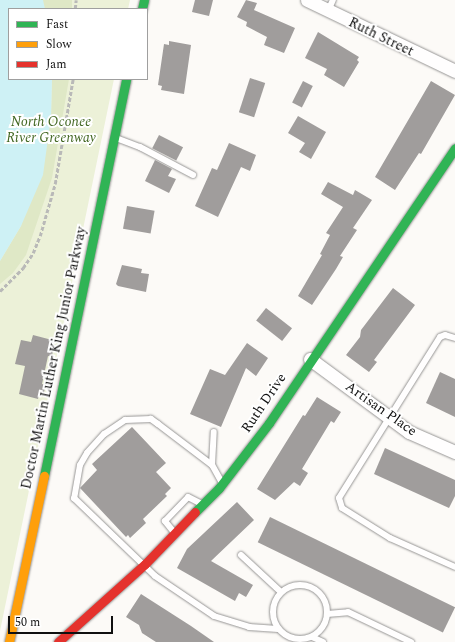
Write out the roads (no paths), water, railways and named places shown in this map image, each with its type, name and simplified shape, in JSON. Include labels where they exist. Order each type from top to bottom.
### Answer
[{"type":"street","name":"Ruth Street","points":[[307,0],[330,6],[455,71]]},
{"type":"street","name":"Doctor Martin Luther King Junior Parkway","points":[[9,642],[126,80]]},
{"type":"street","name":"Ruth Drive","points":[[58,642],[145,564],[222,485],[269,423],[310,359],[455,148]]},
{"type":"street","name":"Artisan Place","points":[[310,359],[409,432],[455,452]]},
{"type":"lane","points":[[114,138],[140,147],[193,175]]},
{"type":"lane","points":[[455,338],[445,335],[440,337],[389,416],[339,498],[342,508],[390,538],[455,567]]},
{"type":"lane","points":[[222,485],[212,465],[158,424],[140,418],[125,420],[113,426],[87,453],[80,465],[74,498],[165,584],[214,616],[249,627],[278,629],[296,639],[312,637],[323,642]]},
{"type":"lane","points":[[212,465],[214,432]]},
{"type":"lane","points":[[175,533],[165,521],[188,497],[203,504]]},
{"type":"lane","points":[[241,555],[281,592]]},
{"type":"lane","points":[[278,629],[272,608],[276,598],[286,588],[305,585],[320,594],[327,614],[323,627],[312,637]]},
{"type":"lane","points":[[327,614],[348,612],[411,642]]},
{"type":"water","points":[[0,0],[43,0],[45,8],[8,8],[8,80],[52,80],[51,117],[43,175],[21,226],[0,261]]},
{"type":"park label","name":"North Oconee River Greenway","points":[[51,130]]}]
